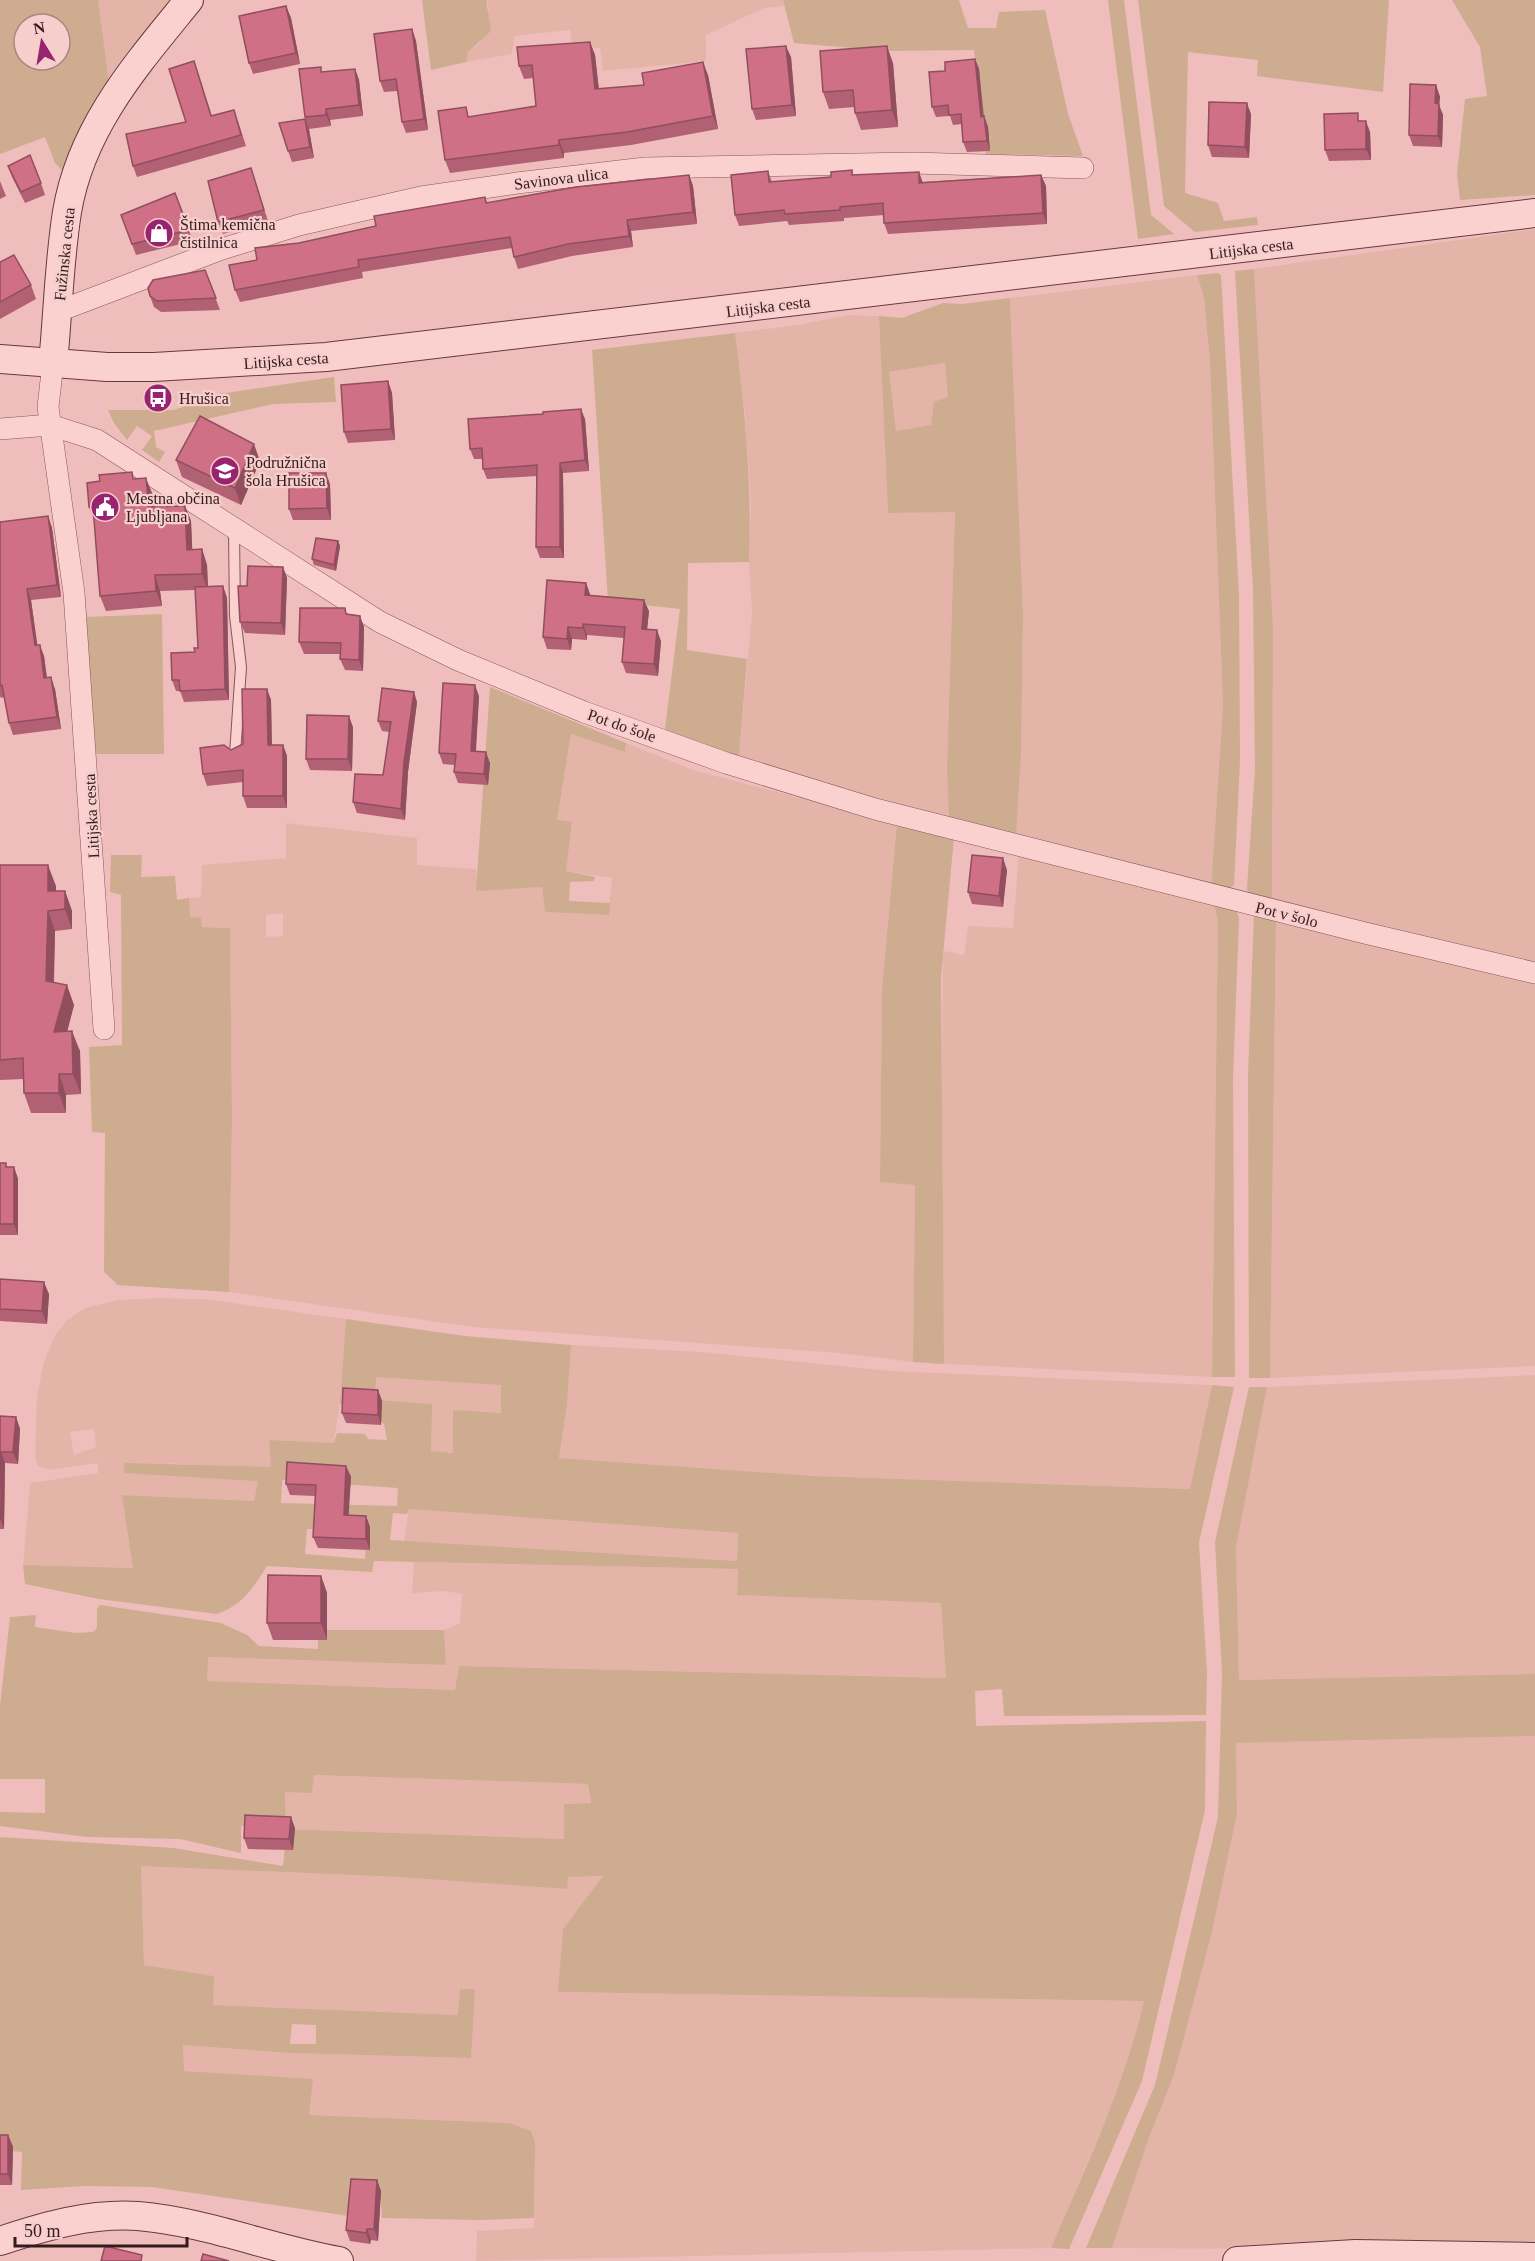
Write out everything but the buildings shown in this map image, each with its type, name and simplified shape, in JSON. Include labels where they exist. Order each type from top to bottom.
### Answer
[{"type":"main road","name":"Fužinska cesta","points":[[53,363],[67,212],[84,154],[117,90],[189,0]]},
{"type":"main road","name":"Litijska cesta","points":[[0,359],[154,367],[326,357],[1535,213]]},
{"type":"main road","points":[[0,2241],[61,2222],[138,2216],[196,2225],[285,2250],[339,2261]]},
{"type":"main road","points":[[1238,2261],[1355,2254],[1535,2257]]},
{"type":"street","name":"Savinova ulica","points":[[58,311],[222,249],[299,225],[421,197],[516,183],[645,168],[913,163],[1083,168]]},
{"type":"street","name":"Litijska cesta","points":[[53,363],[48,407],[74,593],[104,1029]]},
{"type":"street","points":[[0,429],[50,425]]},
{"type":"street","name":"Pot do šole","points":[[50,425],[97,440],[380,622],[458,660],[584,712],[726,763],[875,809],[1040,849]]},
{"type":"street","name":"Pot v šolo","points":[[1040,849],[1254,906],[1535,973]]},
{"type":"lane","points":[[234,530],[235,616],[240,667],[235,754]]},
{"type":"shaded area","points":[[0,0],[98,0],[109,83],[64,172],[55,163],[45,137],[0,154]]},
{"type":"shaded area","points":[[98,0],[177,0],[109,83],[101,29]]},
{"type":"shaded area","points":[[422,0],[486,0],[491,31],[468,52],[466,62],[431,70]]},
{"type":"shaded area","points":[[486,0],[783,0],[784,6],[764,8],[706,35],[706,61],[603,71],[600,48],[573,48],[570,30],[514,36],[512,54],[466,62],[468,52],[481,42],[489,8]]},
{"type":"shaded area","points":[[783,0],[959,0],[968,28],[996,28],[999,12],[1045,10],[1068,114],[1083,156],[986,154],[974,50],[888,51],[794,43]]},
{"type":"shaded area","points":[[1108,0],[1124,0],[1151,215],[1174,234],[1138,239]]},
{"type":"shaded area","points":[[1138,0],[1389,0],[1383,92],[1257,76],[1258,60],[1188,52],[1185,193],[1218,203],[1224,221],[1257,217],[1258,225],[1195,232],[1164,206]]},
{"type":"shaded area","points":[[1452,0],[1535,0],[1535,195],[1460,200],[1457,174],[1465,99],[1487,96],[1480,47]]},
{"type":"shaded area","points":[[1535,229],[1535,968],[1272,899],[1273,626],[1254,269]]},
{"type":"shaded area","points":[[1254,269],[1273,626],[1272,899],[1248,893],[1247,888],[1255,769],[1253,590],[1235,271]]},
{"type":"shaded area","points":[[1218,273],[1221,275],[1239,594],[1240,761],[1234,885],[1230,889],[1211,889],[1223,706],[1210,362],[1204,298],[1197,275]]},
{"type":"shaded area","points":[[1197,275],[1204,298],[1210,362],[1223,706],[1211,889],[1016,837],[1021,755],[1023,614],[1010,298]]},
{"type":"shaded area","points":[[1010,298],[1023,614],[1021,755],[1016,837],[949,822],[947,768],[955,512],[888,513],[879,316],[902,318],[943,303],[962,304]],"holes":[[[945,363],[948,397],[934,402],[931,425],[896,431],[889,372]]]},
{"type":"shaded area","points":[[847,315],[879,316],[888,513],[955,511],[947,768],[949,822],[738,768],[752,611],[749,562],[751,504],[745,415],[735,333],[798,325]]},
{"type":"shaded area","points":[[735,333],[747,447],[749,562],[688,563],[687,650],[747,659],[738,768],[663,745],[680,609],[608,601],[592,350]]},
{"type":"shaded area","points":[[945,363],[948,397],[931,425],[896,431],[888,372]]},
{"type":"shaded area","points":[[334,377],[336,402],[273,404],[154,431],[156,447],[165,452],[159,462],[142,450],[152,436],[137,426],[127,440],[114,423],[108,410],[174,410],[219,394]]},
{"type":"shaded area","points":[[162,614],[164,754],[93,754],[86,617]]},
{"type":"shaded area","points":[[490,687],[626,743],[625,752],[571,734],[557,820],[572,822],[566,871],[595,877],[594,881],[570,882],[569,901],[610,903],[609,915],[545,912],[542,887],[476,891]]},
{"type":"shaded area","points":[[571,734],[625,752],[626,743],[693,770],[897,823],[882,989],[880,1181],[915,1184],[913,1362],[839,1353],[472,1327],[229,1292],[232,1119],[230,928],[201,927],[190,917],[189,898],[201,897],[202,865],[286,858],[286,823],[417,838],[417,865],[476,869],[477,890],[542,887],[545,912],[608,915],[612,878],[565,871],[572,822],[557,821]],"holes":[[[283,913],[283,936],[266,937],[266,915]]]},
{"type":"shaded area","points":[[897,823],[954,837],[941,977],[944,1364],[913,1362],[915,1185],[880,1182],[882,989]]},
{"type":"shaded area","points":[[1019,852],[1214,903],[1218,922],[1212,1377],[944,1364],[941,1186],[943,955],[945,951],[964,955],[968,926],[1013,928]]},
{"type":"shaded area","points":[[111,855],[142,855],[141,877],[175,876],[177,900],[189,898],[190,917],[201,918],[202,927],[230,928],[232,1119],[229,1292],[118,1285],[104,1272],[105,1133],[92,1132],[89,1047],[122,1045],[121,895],[110,892]]},
{"type":"shaded area","points":[[1214,903],[1237,911],[1239,919],[1233,1078],[1235,1377],[1212,1377],[1218,922]]},
{"type":"shaded area","points":[[1254,912],[1276,918],[1270,1378],[1249,1378],[1248,1077]]},
{"type":"shaded area","points":[[1276,918],[1535,979],[1535,1366],[1270,1378]]},
{"type":"shaded area","points":[[205,1299],[346,1319],[342,1389],[334,1443],[269,1440],[271,1467],[166,1463],[258,1481],[254,1501],[123,1495],[133,1568],[23,1565],[30,1483],[98,1473],[98,1463],[49,1470],[38,1466],[35,1458],[37,1396],[44,1362],[55,1335],[67,1320],[85,1308],[118,1300]],"holes":[[[94,1429],[96,1447],[74,1455],[70,1432]]]},
{"type":"shaded area","points":[[346,1319],[465,1336],[571,1345],[567,1404],[559,1458],[814,1476],[1190,1489],[1212,1385],[1234,1387],[1199,1543],[1207,1672],[1206,1715],[1004,1716],[1002,1689],[975,1691],[976,1726],[1206,1721],[1205,1810],[1142,2081],[1069,2249],[1051,2248],[1115,2096],[1144,2001],[558,1992],[563,1929],[603,1876],[568,1877],[567,1889],[398,1877],[141,1866],[144,1965],[214,1976],[213,2005],[458,2015],[460,1989],[475,1989],[471,2058],[289,2053],[183,2045],[184,2071],[313,2079],[309,2115],[509,2123],[531,2131],[535,2143],[534,2218],[480,2220],[382,2218],[381,2199],[351,2196],[349,2216],[152,2187],[85,2186],[21,2190],[22,2152],[0,2150],[0,1837],[173,1848],[283,1866],[286,1838],[277,1828],[241,1826],[241,1853],[180,1839],[87,1837],[0,1826],[0,1812],[45,1813],[45,1779],[0,1779],[0,1706],[10,1617],[36,1615],[35,1627],[76,1633],[93,1632],[97,1628],[97,1609],[100,1605],[221,1623],[247,1635],[259,1646],[318,1649],[318,1630],[444,1630],[446,1665],[208,1657],[207,1681],[455,1690],[459,1666],[946,1678],[941,1603],[737,1595],[738,1569],[374,1561],[372,1572],[267,1566],[241,1601],[217,1614],[99,1599],[25,1584],[23,1565],[133,1568],[122,1495],[254,1501],[258,1481],[124,1473],[124,1463],[271,1467],[269,1440],[334,1443],[337,1433],[365,1434],[368,1439],[387,1440],[384,1424],[378,1420],[378,1406],[340,1404]],"holes":[[[376,1377],[501,1385],[501,1413],[453,1410],[453,1453],[431,1451],[432,1404],[375,1400]],[[282,1480],[398,1488],[397,1506],[281,1503]],[[409,1509],[738,1533],[737,1561],[390,1540],[393,1513],[407,1514]],[[307,1529],[367,1531],[365,1559],[305,1554]],[[314,1775],[588,1784],[591,1803],[564,1804],[564,1839],[286,1829],[285,1792],[312,1793]],[[292,2024],[316,2025],[316,2044],[290,2044]]]},
{"type":"shaded area","points":[[571,1345],[702,1352],[891,1371],[1212,1385],[1190,1489],[814,1476],[559,1458],[567,1404]]},
{"type":"shaded area","points":[[1535,1375],[1535,1674],[1239,1680],[1236,1547],[1267,1387]]},
{"type":"shaded area","points":[[376,1376],[501,1384],[502,1413],[453,1453],[431,1451],[375,1400]]},
{"type":"shaded area","points":[[1249,1387],[1267,1387],[1236,1547],[1239,1680],[1535,1674],[1535,1736],[1236,1743],[1237,1814],[1212,1932],[1174,2075],[1150,2135],[1112,2248],[1086,2248],[1155,2085],[1218,1817],[1222,1674],[1215,1542]]},
{"type":"shaded area","points":[[409,1509],[738,1533],[737,1561],[404,1541]]},
{"type":"shaded area","points":[[414,1562],[738,1569],[737,1595],[941,1603],[946,1678],[459,1666],[456,1690],[207,1681],[207,1657],[446,1665],[444,1630],[460,1623],[462,1594],[445,1591],[412,1593]]},
{"type":"shaded area","points":[[1535,1736],[1535,2245],[1265,2249],[1112,2248],[1150,2135],[1174,2075],[1212,1932],[1237,1814],[1236,1743]]},
{"type":"shaded area","points":[[313,1775],[588,1784],[591,1803],[564,1804],[564,1839],[286,1829],[285,1792],[312,1792]]},
{"type":"shaded area","points":[[141,1866],[398,1877],[567,1889],[567,1877],[604,1876],[563,1929],[559,1992],[1144,2001],[1134,2044],[1117,2093],[1051,2248],[476,2261],[477,2231],[534,2228],[535,2178],[509,2123],[308,2115],[193,2071],[184,2071],[182,2045],[289,2053],[470,2058],[458,2015],[213,2005],[213,1976],[144,1965]]},
{"type":"place","name":"Štima kemična čistilnica","points":[[159,233]]},
{"type":"place","name":"Hrušica","points":[[158,398]]},
{"type":"place","name":"Podružnična šola Hrušica","points":[[225,471]]},
{"type":"place","name":"Mestna občina Ljubljana","points":[[105,507]]}]
